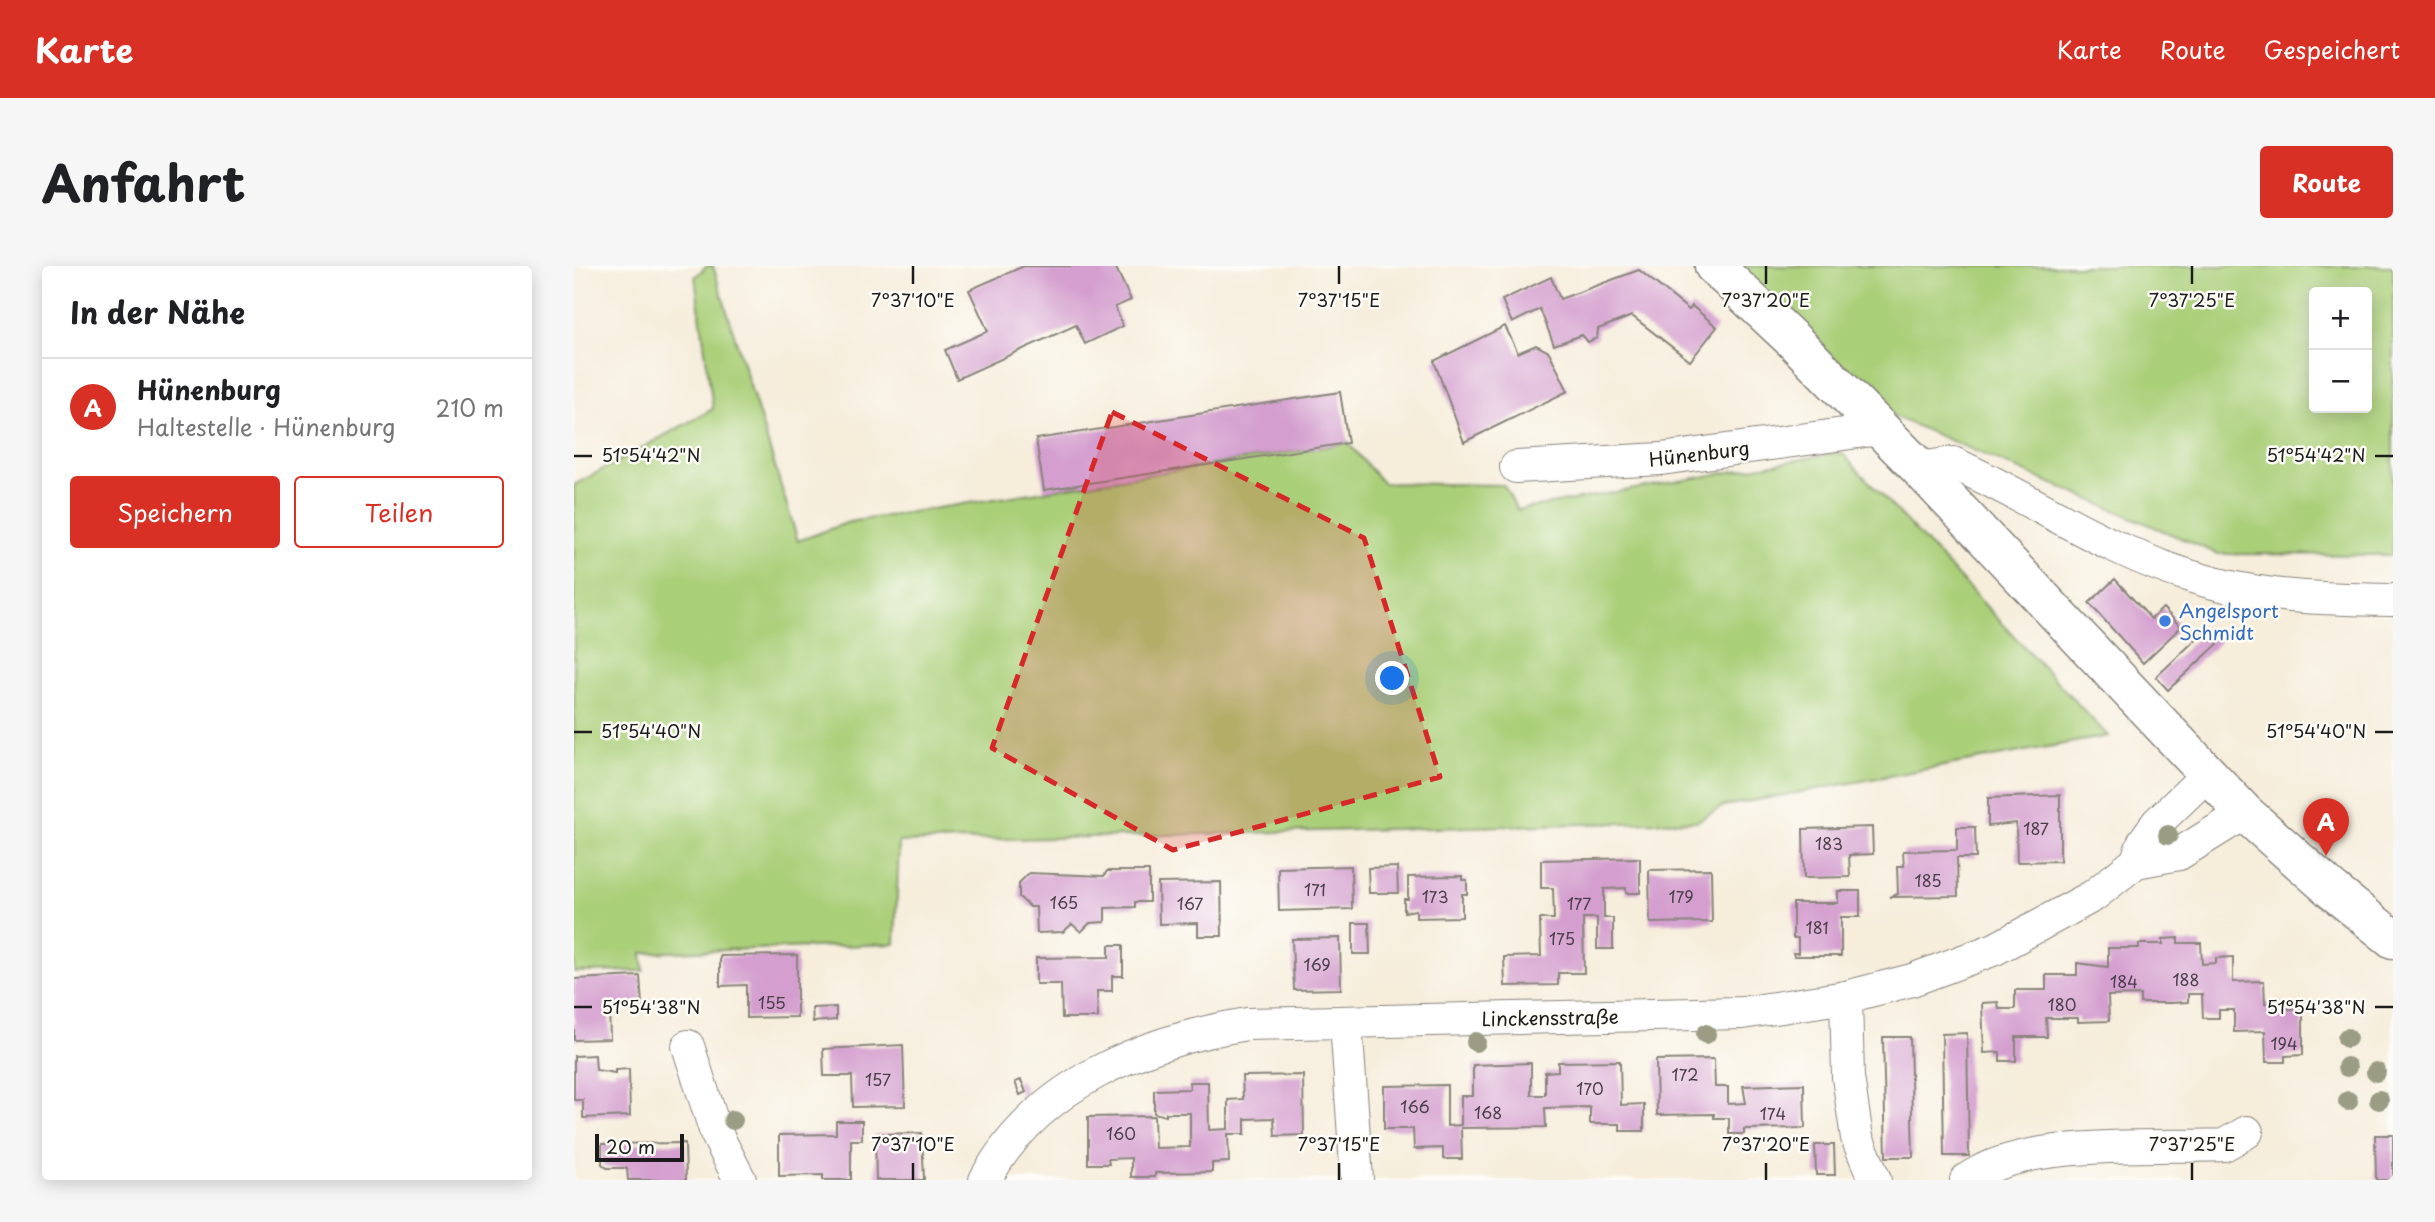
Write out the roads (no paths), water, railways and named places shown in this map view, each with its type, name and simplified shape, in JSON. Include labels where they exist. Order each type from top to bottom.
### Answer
[{"type":"street","points":[[1714,266],[1794,341],[1919,468],[2245,813],[2323,883],[2393,939]]},
{"type":"street","name":"Hünenburg","points":[[1516,467],[1661,459],[1880,429]]},
{"type":"street","points":[[1919,468],[1952,463],[2134,555],[2192,577],[2241,589],[2307,598],[2393,600]]},
{"type":"street","name":"Linckensstraße","points":[[2136,862],[2144,841],[2157,822],[2208,774]]},
{"type":"street","name":"Linckensstraße","points":[[985,1180],[1009,1143],[1030,1120],[1088,1077],[1139,1052],[1189,1035],[1247,1024],[1742,1013],[1846,997],[1912,980],[1995,949],[2093,895],[2136,862],[2179,854],[2245,813]]},
{"type":"street","points":[[1846,997],[1848,1077],[1857,1138],[1875,1180]]},
{"type":"street","points":[[1346,1022],[1357,1180]]},
{"type":"street","points":[[688,1046],[716,1133],[740,1180]]},
{"type":"street","points":[[1966,1180],[2010,1159],[2052,1151],[2224,1145],[2247,1132]]},
{"type":"place","name":"Angelsport Schmidt","points":[[2165,621]]},
{"type":"place","name":"Hünenburg","points":[[2326,856]]}]
